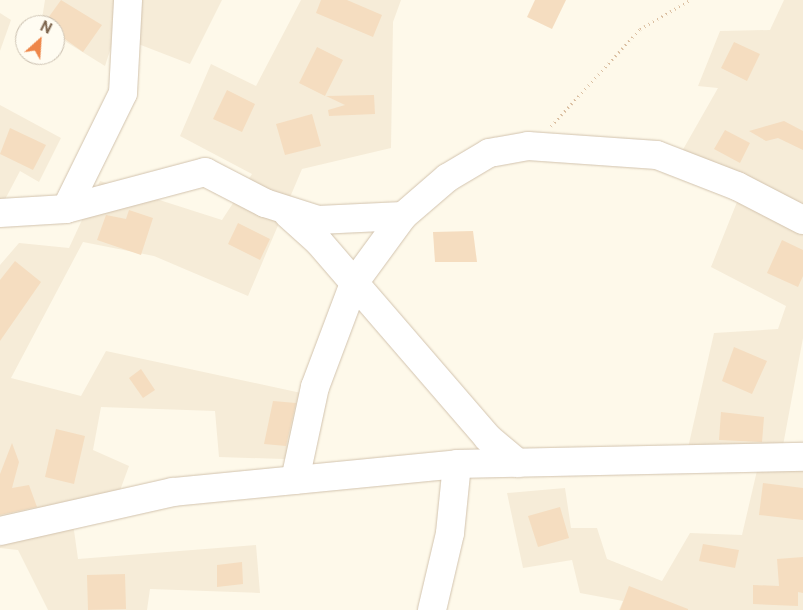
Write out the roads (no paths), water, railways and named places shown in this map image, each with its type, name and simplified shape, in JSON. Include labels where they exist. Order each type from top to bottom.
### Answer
[{"type":"street","points":[[66,210],[123,93],[128,0]]},
{"type":"street","points":[[296,480],[315,387],[354,283],[403,216],[447,178],[488,152],[528,146],[657,155],[737,186],[803,220]]},
{"type":"street","points":[[0,213],[66,210],[205,172],[282,208],[318,220],[403,216]]},
{"type":"street","points":[[282,208],[354,283],[481,430],[518,463]]},
{"type":"street","points":[[0,531],[173,492],[457,464],[803,457]]},
{"type":"street","points":[[432,610],[450,533],[457,464]]}]
